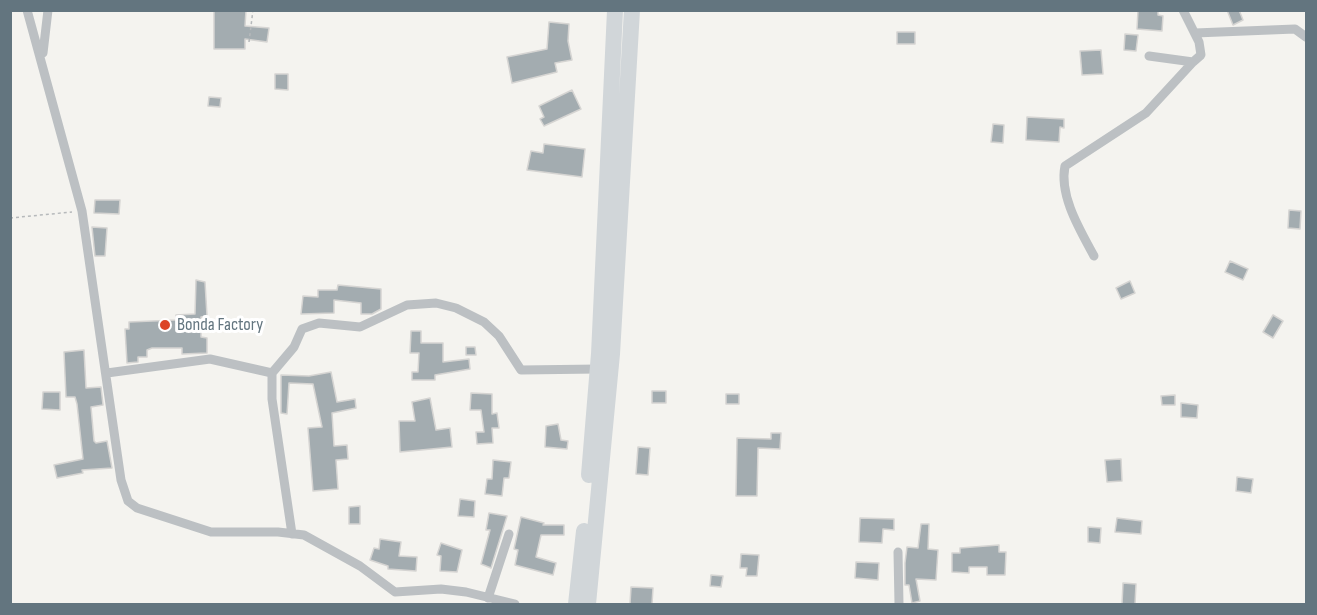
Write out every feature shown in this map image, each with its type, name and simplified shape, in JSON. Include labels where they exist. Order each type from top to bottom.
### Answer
[{"type":"highway","points":[[576,604],[598,369],[615,10]]},
{"type":"highway","points":[[588,604],[612,354],[632,10]]},
{"type":"street","points":[[27,10],[82,211],[121,480],[128,501],[137,508],[211,532],[304,535],[328,547],[395,592],[441,589],[515,604]]},
{"type":"street","points":[[42,59],[48,10]]},
{"type":"street","points":[[1094,256],[1074,217],[1062,178],[1065,166],[1146,113],[1201,55],[1195,33],[1183,10]]},
{"type":"street","points":[[1195,33],[1295,29],[1306,37]]},
{"type":"street","points":[[1149,56],[1193,63]]},
{"type":"street","points":[[292,534],[272,399],[272,373],[294,347],[302,329],[308,325],[319,323],[360,327],[407,305],[420,302],[456,308],[484,322],[499,336],[521,370],[598,369]]},
{"type":"street","points":[[106,373],[210,358],[272,373]]},
{"type":"street","points":[[488,598],[508,534]]},
{"type":"street","points":[[898,552],[899,604]]},
{"type":"path","points":[[249,42],[253,10]]},
{"type":"path","points":[[10,218],[82,211]]},
{"type":"building","points":[[214,10],[246,10],[245,26],[269,28],[267,42],[245,39],[245,49],[214,49]]},
{"type":"building","points":[[1138,10],[1158,10],[1158,15],[1163,16],[1162,31],[1137,29]]},
{"type":"building","points":[[1227,10],[1239,10],[1243,20],[1233,25]]},
{"type":"building","points":[[549,22],[569,24],[568,41],[572,60],[555,63],[557,72],[512,83],[507,57],[547,49]]},
{"type":"building","points":[[897,32],[915,32],[915,44],[897,44]]},
{"type":"building","points":[[1125,34],[1138,35],[1136,51],[1124,50]]},
{"type":"building","points":[[1101,50],[1103,74],[1082,75],[1080,51]]},
{"type":"building","points":[[275,74],[288,74],[288,90],[275,89]]},
{"type":"building","points":[[572,90],[581,109],[544,126],[540,119],[544,117],[539,106]]},
{"type":"building","points":[[209,97],[221,98],[220,107],[208,106]]},
{"type":"building","points":[[1027,117],[1064,119],[1064,128],[1060,127],[1059,142],[1026,140]]},
{"type":"building","points":[[993,124],[1004,125],[1003,143],[991,142]]},
{"type":"building","points":[[544,144],[585,149],[582,177],[527,170],[531,151],[543,153]]},
{"type":"building","points":[[95,200],[120,200],[119,214],[94,213]]},
{"type":"building","points":[[1289,210],[1301,211],[1300,229],[1288,228]]},
{"type":"building","points":[[92,227],[107,228],[105,256],[95,256]]},
{"type":"building","points":[[1230,261],[1248,269],[1243,280],[1225,272]]},
{"type":"building","name":"Bonda Factory","points":[[196,280],[205,282],[207,316],[201,317],[201,337],[207,338],[207,353],[182,354],[182,348],[152,348],[147,350],[147,357],[138,357],[138,362],[127,363],[125,329],[129,329],[129,322],[176,320],[176,315],[195,314]]},
{"type":"building","points":[[1130,281],[1135,293],[1121,299],[1116,288]]},
{"type":"building","points":[[338,285],[381,289],[381,309],[372,314],[361,314],[361,303],[334,300],[334,313],[301,314],[303,296],[318,297],[318,290],[337,290]]},
{"type":"building","points":[[1273,315],[1283,321],[1273,338],[1263,332]]},
{"type":"building","points":[[411,331],[421,331],[421,343],[443,343],[443,362],[469,359],[470,369],[435,375],[435,380],[412,380],[412,372],[418,372],[419,353],[410,353]]},
{"type":"building","points":[[466,347],[475,347],[476,355],[466,355]]},
{"type":"building","points":[[84,350],[86,388],[101,387],[103,405],[91,407],[94,441],[96,443],[107,441],[112,468],[82,470],[83,473],[57,478],[54,465],[83,459],[77,404],[75,397],[66,397],[64,352]]},
{"type":"building","points":[[331,372],[337,402],[355,399],[356,408],[332,413],[334,446],[347,445],[348,459],[336,460],[338,489],[313,491],[308,428],[322,427],[313,384],[289,383],[287,414],[281,413],[281,375],[309,376]]},
{"type":"building","points":[[652,391],[666,391],[666,403],[652,403]]},
{"type":"building","points":[[43,392],[60,392],[60,410],[42,409]]},
{"type":"building","points":[[471,393],[492,394],[492,414],[497,413],[499,428],[492,428],[493,443],[477,444],[476,432],[484,432],[481,410],[470,410]]},
{"type":"building","points":[[726,394],[739,394],[739,404],[726,404]]},
{"type":"building","points":[[1175,395],[1175,405],[1162,405],[1161,396]]},
{"type":"building","points":[[430,398],[436,430],[450,428],[452,447],[400,452],[399,421],[415,421],[412,402]]},
{"type":"building","points":[[1181,403],[1198,405],[1197,418],[1181,417]]},
{"type":"building","points":[[558,424],[561,440],[568,441],[567,449],[545,447],[546,426]]},
{"type":"building","points":[[771,433],[781,433],[780,449],[758,448],[757,496],[736,496],[737,438],[771,439]]},
{"type":"building","points":[[638,447],[650,448],[648,475],[636,474]]},
{"type":"building","points":[[1121,459],[1122,481],[1107,482],[1105,460]]},
{"type":"building","points":[[493,460],[511,462],[509,478],[504,478],[502,496],[485,494],[487,479],[492,479]]},
{"type":"building","points":[[1237,477],[1253,479],[1251,493],[1236,491]]},
{"type":"building","points":[[460,499],[475,501],[474,517],[458,516]]},
{"type":"building","points":[[360,506],[360,524],[349,524],[349,507]]},
{"type":"building","points":[[489,513],[507,516],[491,568],[481,564],[490,530],[486,530]]},
{"type":"building","points":[[521,517],[544,523],[543,525],[564,525],[564,535],[541,535],[536,557],[556,563],[553,575],[515,565],[518,550],[514,549]]},
{"type":"building","points":[[860,518],[894,519],[894,530],[883,529],[882,543],[859,542]]},
{"type":"building","points":[[1117,518],[1142,521],[1141,534],[1115,532]]},
{"type":"building","points":[[921,524],[929,524],[928,549],[938,550],[936,580],[916,579],[920,601],[912,603],[909,585],[905,585],[905,563],[907,547],[918,548]]},
{"type":"building","points":[[1088,527],[1101,528],[1100,543],[1088,542]]},
{"type":"building","points":[[380,539],[401,542],[399,556],[417,557],[416,571],[388,569],[388,566],[370,560],[374,548],[379,549]]},
{"type":"building","points":[[441,543],[462,550],[457,572],[440,571],[441,556],[437,555]]},
{"type":"building","points":[[999,545],[999,552],[1006,552],[1005,575],[987,575],[987,567],[969,567],[969,573],[952,572],[952,553],[960,553],[960,548]]},
{"type":"building","points":[[741,554],[759,555],[757,576],[746,576],[747,568],[740,568]]},
{"type":"building","points":[[856,562],[879,563],[878,580],[855,578]]},
{"type":"building","points":[[711,575],[723,576],[721,587],[710,586]]},
{"type":"building","points":[[1123,583],[1136,584],[1135,604],[1122,604]]},
{"type":"building","points":[[631,587],[653,588],[652,604],[630,604]]},
{"type":"place","name":"Bonda Factory","points":[[165,325]]}]
